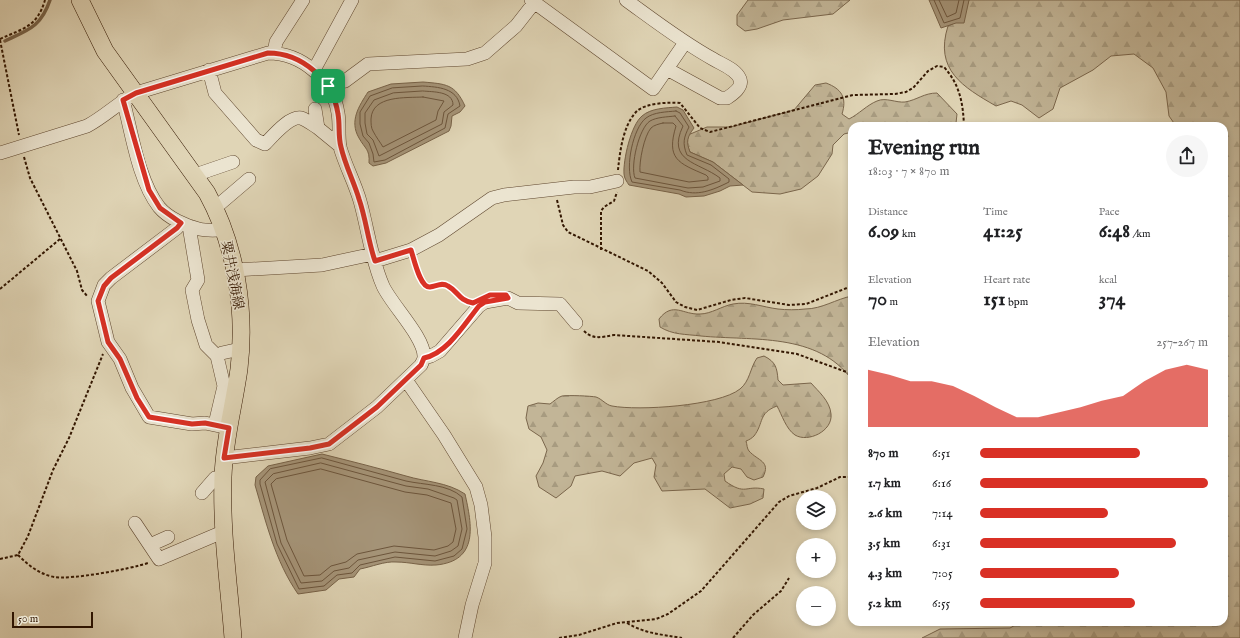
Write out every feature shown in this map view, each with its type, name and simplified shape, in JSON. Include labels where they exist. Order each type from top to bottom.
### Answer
[{"type":"main road","name":"粟井浅海線","points":[[80,0],[130,97],[195,175],[215,208],[235,270],[241,316],[240,349],[222,426],[225,531],[233,638]]},
{"type":"street","points":[[274,53],[276,42],[303,0]]},
{"type":"street","points":[[314,70],[352,0]]},
{"type":"street","points":[[626,0],[684,44],[733,70],[740,78],[740,84],[737,89],[727,98],[720,98],[667,69]]},
{"type":"street","points":[[641,0],[647,15]]},
{"type":"street","points":[[328,86],[345,81],[368,64],[467,59],[485,53],[516,26],[532,1],[653,89],[684,44]]},
{"type":"street","points":[[0,153],[87,126],[97,121],[130,97],[253,56],[281,53],[296,59],[314,70],[328,86],[338,113],[340,146],[360,200],[374,258],[384,287],[405,317],[422,348],[424,358],[421,365],[377,407],[329,444],[310,448],[224,458]]},
{"type":"street","points":[[209,70],[215,93],[256,140],[265,144],[281,127],[294,119],[300,118],[318,128],[340,146]]},
{"type":"street","points":[[130,97],[149,190],[160,208],[185,225],[200,230],[223,230]]},
{"type":"street","points":[[315,109],[318,128]]},
{"type":"street","points":[[195,175],[233,162]]},
{"type":"street","points":[[215,208],[249,179]]},
{"type":"street","points":[[235,270],[322,265],[374,258],[411,250],[439,235],[492,198],[504,195],[554,189],[590,187],[617,181]]},
{"type":"street","points":[[185,225],[198,280],[192,290],[198,320],[206,345],[217,356],[224,386],[222,426],[192,424],[149,417],[134,393],[120,359],[108,342],[98,301],[104,286],[111,278],[177,228],[185,225]]},
{"type":"street","points":[[424,358],[440,351],[479,306],[485,302],[508,298],[518,302],[560,304],[576,323]]},
{"type":"street","points":[[217,356],[222,353],[240,349]]},
{"type":"street","points":[[406,380],[444,435],[476,487],[481,506],[485,537],[485,563],[472,605],[465,638]]},
{"type":"street","points":[[202,493],[215,478],[223,478]]},
{"type":"street","points":[[135,523],[159,559],[225,531]]},
{"type":"street","points":[[150,545],[168,537]]},
{"type":"path","points":[[45,0],[39,18],[30,25],[0,40],[21,147],[30,178],[77,271],[82,290],[87,297],[98,301]]},
{"type":"path","points":[[602,250],[602,211],[604,207],[614,201],[617,196],[620,150],[629,123],[638,110],[646,106],[672,102],[680,103],[700,128],[704,131],[710,132],[853,95],[894,94],[906,92],[913,88],[928,71],[937,66],[944,67],[956,84],[963,106],[964,122]]},
{"type":"path","points":[[554,189],[563,225],[568,232],[648,272],[662,283],[676,302],[685,307],[697,310],[731,300],[745,298],[789,305],[806,304],[848,287]]},
{"type":"path","points":[[0,289],[60,239]]},
{"type":"path","points":[[411,250],[422,282],[426,286],[429,287],[445,284],[450,287],[460,299],[473,303]]},
{"type":"path","points":[[576,323],[590,337],[598,338],[614,334],[719,342],[797,354],[848,373]]},
{"type":"path","points":[[0,559],[18,555],[28,536],[52,470],[69,438],[108,342]]},
{"type":"path","points":[[559,638],[579,635],[617,623],[662,617],[701,591],[779,502],[789,496],[817,488],[840,477],[848,477]]},
{"type":"path","points":[[18,555],[29,566],[40,573],[54,577],[71,577],[141,566],[159,559]]},
{"type":"path","points":[[733,638],[744,628],[753,615],[781,591],[789,578]]},
{"type":"path","points":[[626,622],[639,630],[651,634],[682,638]]},
{"type":"green space","points":[[748,0],[850,0],[833,14],[783,20],[757,29],[745,31],[737,25],[737,15]]},
{"type":"green space","points":[[969,0],[1240,0],[1240,638],[922,638],[940,629],[1010,628],[1014,626],[1228,626],[1228,122],[1173,122],[1169,116],[1166,92],[1153,68],[1134,54],[1111,56],[1093,70],[1060,88],[1053,109],[1039,118],[1022,105],[1011,101],[996,106],[963,84],[948,66],[945,54],[945,41],[948,26],[956,22],[962,16]]},
{"type":"green space","points":[[826,83],[839,91],[842,95],[844,103],[842,114],[849,119],[880,100],[905,102],[928,94],[937,93],[957,114],[956,122],[848,122],[848,133],[844,134],[833,145],[832,154],[818,176],[801,189],[780,194],[752,192],[713,162],[690,152],[687,144],[688,135],[707,127],[731,127],[794,110],[815,85]]},
{"type":"green space","points":[[848,297],[848,376],[838,365],[821,354],[803,346],[762,339],[679,334],[670,332],[660,327],[659,319],[669,311],[674,310],[694,314],[704,314],[739,303],[788,310],[811,309]]},
{"type":"green space","points":[[764,356],[773,363],[778,380],[783,385],[811,383],[826,401],[830,409],[831,420],[828,426],[819,434],[800,437],[795,435],[787,426],[777,406],[764,415],[754,436],[746,441],[749,451],[764,464],[765,472],[763,477],[754,480],[747,477],[741,469],[732,467],[724,474],[725,481],[737,488],[764,489],[763,498],[750,504],[730,508],[705,489],[662,491],[654,477],[656,465],[652,458],[634,463],[620,476],[602,471],[575,476],[571,486],[556,498],[539,487],[536,476],[543,463],[547,450],[541,437],[529,429],[526,418],[528,406],[538,403],[550,404],[562,396],[596,397],[612,406],[640,408],[678,406],[715,400],[730,395],[740,389],[746,382],[757,358]]},
{"type":"water","points":[[929,0],[969,0],[964,23],[956,23],[941,28]]},
{"type":"water","points":[[423,82],[449,86],[457,93],[465,106],[460,112],[452,116],[449,131],[386,163],[373,166],[369,163],[368,152],[356,132],[356,114],[361,103],[368,92],[391,84]]},
{"type":"water","points":[[677,107],[683,110],[694,128],[688,140],[690,152],[713,162],[743,185],[730,186],[704,196],[686,197],[679,194],[629,185],[624,175],[624,168],[628,143],[634,127],[642,116],[650,111]]},
{"type":"water","points":[[322,454],[444,485],[465,494],[470,529],[466,549],[460,557],[450,562],[436,565],[401,562],[383,563],[360,569],[354,577],[339,579],[326,590],[298,594],[277,555],[255,485],[256,477],[268,466]]},
{"type":"waterway","points":[[5,41],[27,30],[38,22],[50,0]]},
{"type":"route","points":[[268,53],[281,53],[296,59],[314,70],[328,86],[338,113],[340,146],[360,200],[370,248],[375,261],[411,250],[422,282],[426,286],[429,287],[438,284],[445,284],[450,287],[460,299],[466,302],[473,303],[490,295],[498,294],[506,295],[508,298],[485,302],[479,306],[440,351],[424,358],[421,365],[377,407],[329,444],[310,448],[224,458],[229,428],[215,424],[192,424],[149,417],[132,388],[120,359],[108,342],[98,301],[104,286],[111,278],[177,228],[181,223],[160,208],[149,190],[142,173],[123,100],[136,93],[253,56],[268,53]]}]
